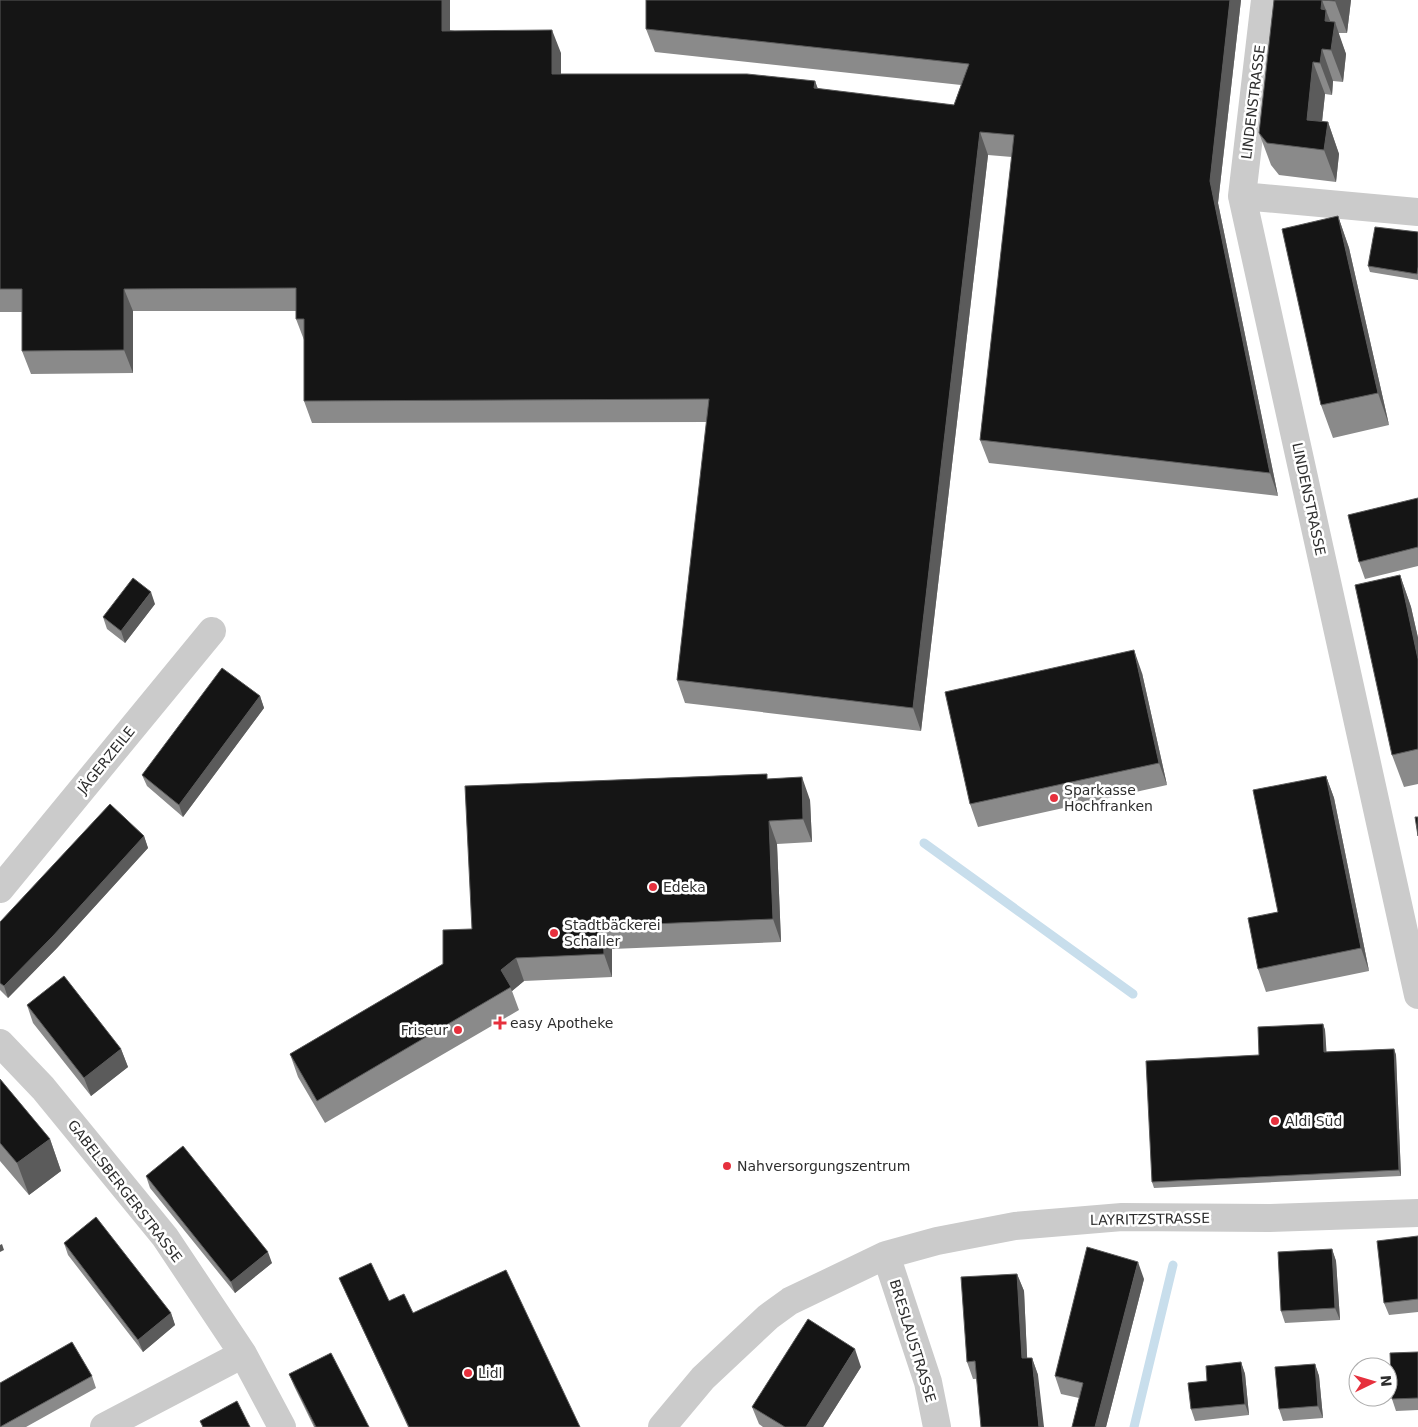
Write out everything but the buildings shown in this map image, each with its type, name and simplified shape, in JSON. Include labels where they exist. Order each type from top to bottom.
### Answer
[{"type":"street","name":"LINDENSTRASSE","points":[[1265,0],[1242,196],[1418,995]]},
{"type":"street","points":[[1242,196],[1418,212]]},
{"type":"street","name":"JÄGERZEILE","points":[[0,890],[212,632]]},
{"type":"street","name":"GABELSBERGERSTRASSE","points":[[0,1043],[43,1088],[165,1237],[242,1354],[282,1427]]},
{"type":"street","name":"LAYRITZSTRASSE","points":[[662,1427],[703,1378],[768,1317],[790,1301],[886,1255],[937,1241],[1015,1226],[1122,1218],[1269,1218],[1418,1214]]},
{"type":"street","name":"BRESLAUSTRASSE","points":[[886,1255],[928,1382],[937,1427]]},
{"type":"street","points":[[104,1427],[242,1354]]},
{"type":"waterway","points":[[924,843],[1133,994]]},
{"type":"waterway","points":[[1134,1427],[1173,1265]]},
{"type":"place","name":"Sparkasse Hochfranken","points":[[1054,798]]},
{"type":"place","name":"Edeka","points":[[653,887]]},
{"type":"place","name":"Stadtbäckerei Schaller","points":[[554,933]]},
{"type":"place","name":"easy Apotheke","points":[[500,1023]]},
{"type":"place","name":"Friseur","points":[[458,1030]]},
{"type":"place","name":"Aldi Süd","points":[[1275,1121]]},
{"type":"place","name":"Nahversorgungszentrum","points":[[727,1166]]},
{"type":"place","name":"Lidl","points":[[468,1373]]}]
